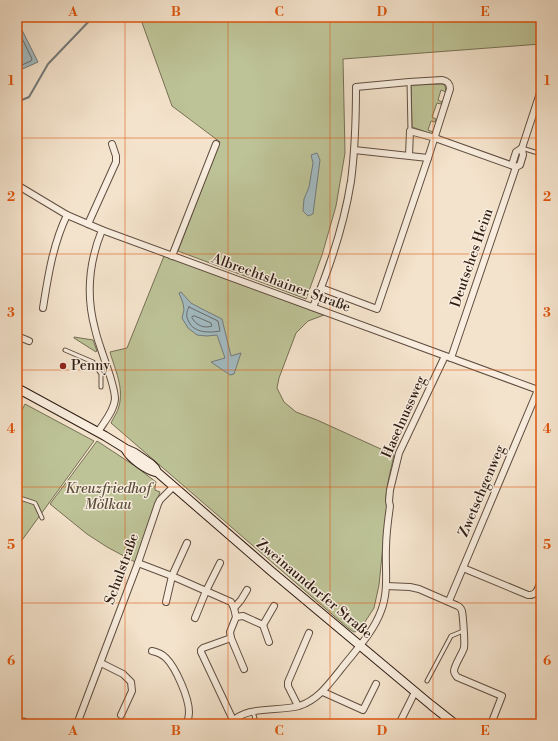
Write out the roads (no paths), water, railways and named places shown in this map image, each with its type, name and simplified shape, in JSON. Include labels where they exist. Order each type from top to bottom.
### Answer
[{"type":"street","points":[[313,307],[336,245],[345,215],[351,182],[354,150],[356,87],[409,82],[446,81],[450,85],[450,89],[377,309],[321,288]]},
{"type":"street","name":"Deutsches Heim","points":[[448,357],[514,166],[520,165],[523,155],[522,148],[541,90]]},
{"type":"street","points":[[409,155],[410,131],[435,138],[514,166]]},
{"type":"street","points":[[88,224],[116,162],[116,156],[112,144]]},
{"type":"street","points":[[172,256],[216,144]]},
{"type":"street","points":[[354,150],[428,158]]},
{"type":"street","name":"Albrechtshainer Straße","points":[[17,185],[67,215],[102,230],[539,391]]},
{"type":"street","points":[[43,308],[49,269],[55,247],[67,215]]},
{"type":"street","points":[[98,432],[112,410],[115,399],[92,317],[90,296],[91,272],[95,250],[102,230]]},
{"type":"street","points":[[17,336],[29,341]]},
{"type":"street","name":"Haselnussweg","points":[[323,692],[360,645],[377,619],[383,603],[386,586],[385,550],[390,506],[389,501],[394,474],[401,449],[448,357]]},
{"type":"street","name":"Zweinaundorfer Straße","points":[[17,388],[98,432],[126,449],[128,454],[134,459],[152,471],[157,472],[271,571],[455,724]]},
{"type":"street","name":"Zwetschgenweg","points":[[449,602],[539,391]]},
{"type":"street","name":"Schulstraße","points":[[77,724],[138,563],[158,504],[173,486]]},
{"type":"street","points":[[166,602],[172,576],[187,543]]},
{"type":"street","points":[[138,563],[229,600],[234,608],[236,617],[230,632],[230,638],[244,670]]},
{"type":"street","points":[[195,618],[220,563]]},
{"type":"street","points":[[463,568],[531,596],[536,592],[541,581]]},
{"type":"street","points":[[386,586],[419,588],[458,606],[462,611],[464,648],[454,673],[457,677],[502,696],[491,724]]},
{"type":"street","points":[[234,608],[247,590]]},
{"type":"street","points":[[263,625],[274,606]]},
{"type":"street","points":[[236,617],[243,616],[263,625],[269,642]]},
{"type":"street","points":[[298,706],[288,686],[288,682],[309,633]]},
{"type":"street","points":[[230,638],[203,648],[200,652],[232,722],[245,713],[298,706],[313,699],[323,692],[363,710],[376,684]]},
{"type":"street","points":[[152,651],[158,652],[166,657],[172,665],[188,706],[189,712],[187,724]]},
{"type":"street","points":[[101,663],[125,676],[131,682],[132,691],[122,715]]},
{"type":"street","points":[[399,724],[415,692]]},
{"type":"lane","points":[[409,82],[410,131]]},
{"type":"lane","points":[[522,148],[541,154]]},
{"type":"lane","points":[[65,350],[93,362],[101,374],[101,387]]},
{"type":"lane","points":[[17,497],[35,503],[42,518]]},
{"type":"lane","points":[[427,681],[451,636],[463,631]]},
{"type":"lane","points":[[253,712],[257,723]]},
{"type":"lane","points":[[22,724],[24,720],[31,724]]},
{"type":"water","points":[[17,22],[38,62],[18,71],[17,68]]},
{"type":"water","points":[[317,153],[320,160],[313,214],[308,216],[303,211],[304,199],[309,187],[313,163],[311,155]]},
{"type":"water","points":[[181,292],[191,303],[222,319],[231,356],[241,353],[234,374],[230,375],[211,362],[225,358],[217,335],[197,335],[188,328],[182,318],[184,310],[179,293]]},
{"type":"waterway","points":[[17,102],[29,97],[48,64],[93,17]]},
{"type":"place","name":"Penny","points":[[63,366]]},
{"type":"park label","name":"Kreuzfriedhof Mölkau","points":[[108,498]]}]
